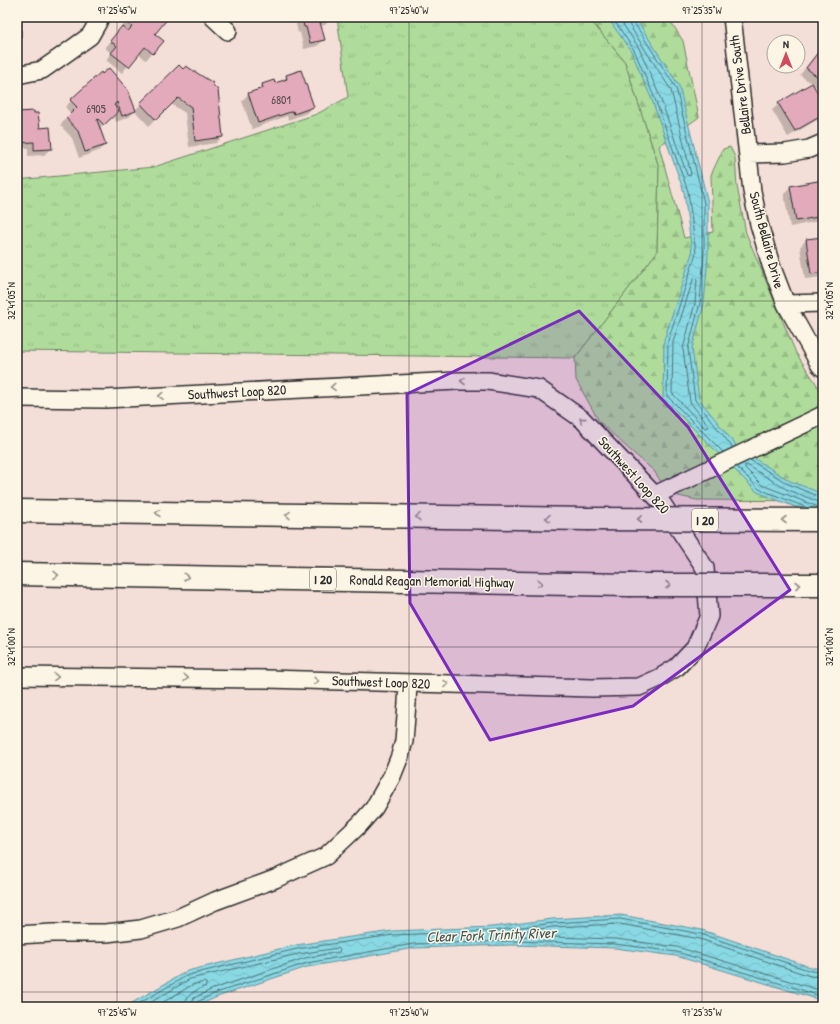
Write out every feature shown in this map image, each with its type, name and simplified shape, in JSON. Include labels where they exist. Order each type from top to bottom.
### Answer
[{"type":"highway","name":"I 20","points":[[17,511],[587,519],[823,520]]},
{"type":"highway","name":"Ronald Reagan Memorial Highway","points":[[17,574],[629,585],[823,585]]},
{"type":"street","points":[[17,75],[42,70],[90,36],[100,17]]},
{"type":"street","points":[[213,17],[228,31]]},
{"type":"street","name":"Bellaire Drive South","points":[[732,17],[748,154]]},
{"type":"street","points":[[748,154],[785,153],[809,149],[823,143]]},
{"type":"street","name":"South Bellaire Drive","points":[[748,154],[752,191],[759,224],[771,265],[786,304],[821,366]]},
{"type":"street","points":[[786,304],[823,303]]},
{"type":"street","name":"Southwest Loop 820","points":[[17,398],[105,399],[457,381],[488,381],[539,389],[582,419],[661,502],[705,568],[710,616],[695,648],[678,666],[639,687],[592,688],[267,679],[17,676]]},
{"type":"street","points":[[655,495],[823,415]]},
{"type":"street","points":[[17,935],[52,933],[106,933],[140,929],[178,918],[215,901],[275,879],[326,856],[360,824],[374,808],[392,776],[404,741],[408,683]]},
{"type":"highlighted area","points":[[579,311],[688,427],[790,590],[633,706],[490,740],[410,603],[407,394]]},
{"type":"green space","points":[[337,17],[588,17],[625,62],[659,167],[657,252],[575,358],[17,351],[17,180],[154,167],[317,114],[348,97]]},
{"type":"green space","points":[[588,17],[668,17],[683,41],[699,117],[659,146],[684,238],[713,232],[711,175],[723,149],[730,147],[735,157],[737,186],[746,233],[796,353],[823,394],[823,501],[697,500],[669,494],[654,471],[599,421],[576,380],[575,358],[657,252],[659,167],[625,62]]},
{"type":"water","points":[[607,17],[635,17],[679,86],[708,203],[708,255],[704,304],[692,348],[699,399],[738,448],[790,481],[823,494],[823,518],[757,492],[663,398],[664,340],[692,253],[684,192],[652,100],[631,51]]},
{"type":"water","name":"Clear Fork Trinity River","points":[[621,915],[702,930],[813,968],[823,968],[823,999],[817,999],[676,956],[615,948],[512,945],[414,948],[307,967],[217,997],[195,1007],[125,1007],[187,971],[296,945],[392,931],[492,927],[552,919]]},
{"type":"building","points":[[130,17],[169,17],[155,34],[164,41],[153,54],[145,47],[129,67],[111,53],[117,46],[110,41],[122,26],[128,31],[132,27],[126,22]]},
{"type":"building","points":[[302,17],[332,17],[332,19],[320,22],[325,40],[310,43]]},
{"type":"building","points":[[17,19],[21,19],[21,37],[17,37]]},
{"type":"building","points":[[819,51],[823,55],[823,81],[806,68]]},
{"type":"building","points":[[179,65],[183,69],[186,66],[213,83],[212,84],[218,90],[223,137],[195,141],[191,107],[178,98],[156,120],[140,103]]},
{"type":"building","points":[[109,68],[128,90],[136,111],[122,116],[117,102],[114,105],[119,111],[104,125],[98,119],[97,120],[106,145],[85,152],[78,131],[66,118],[77,107],[70,100],[101,72],[102,74]]},
{"type":"building","points":[[301,70],[314,107],[294,114],[293,111],[258,123],[248,93],[263,88],[262,84],[274,80],[275,83],[287,79],[286,75]]},
{"type":"building","points":[[812,83],[819,95],[823,92],[823,115],[795,131],[778,103]]},
{"type":"building","points":[[34,111],[34,113],[38,113],[40,128],[50,127],[52,149],[34,150],[34,142],[17,143],[17,112]]},
{"type":"building","points":[[823,180],[823,216],[796,221],[790,186]]},
{"type":"building","points":[[823,237],[823,272],[811,274],[806,239]]}]
